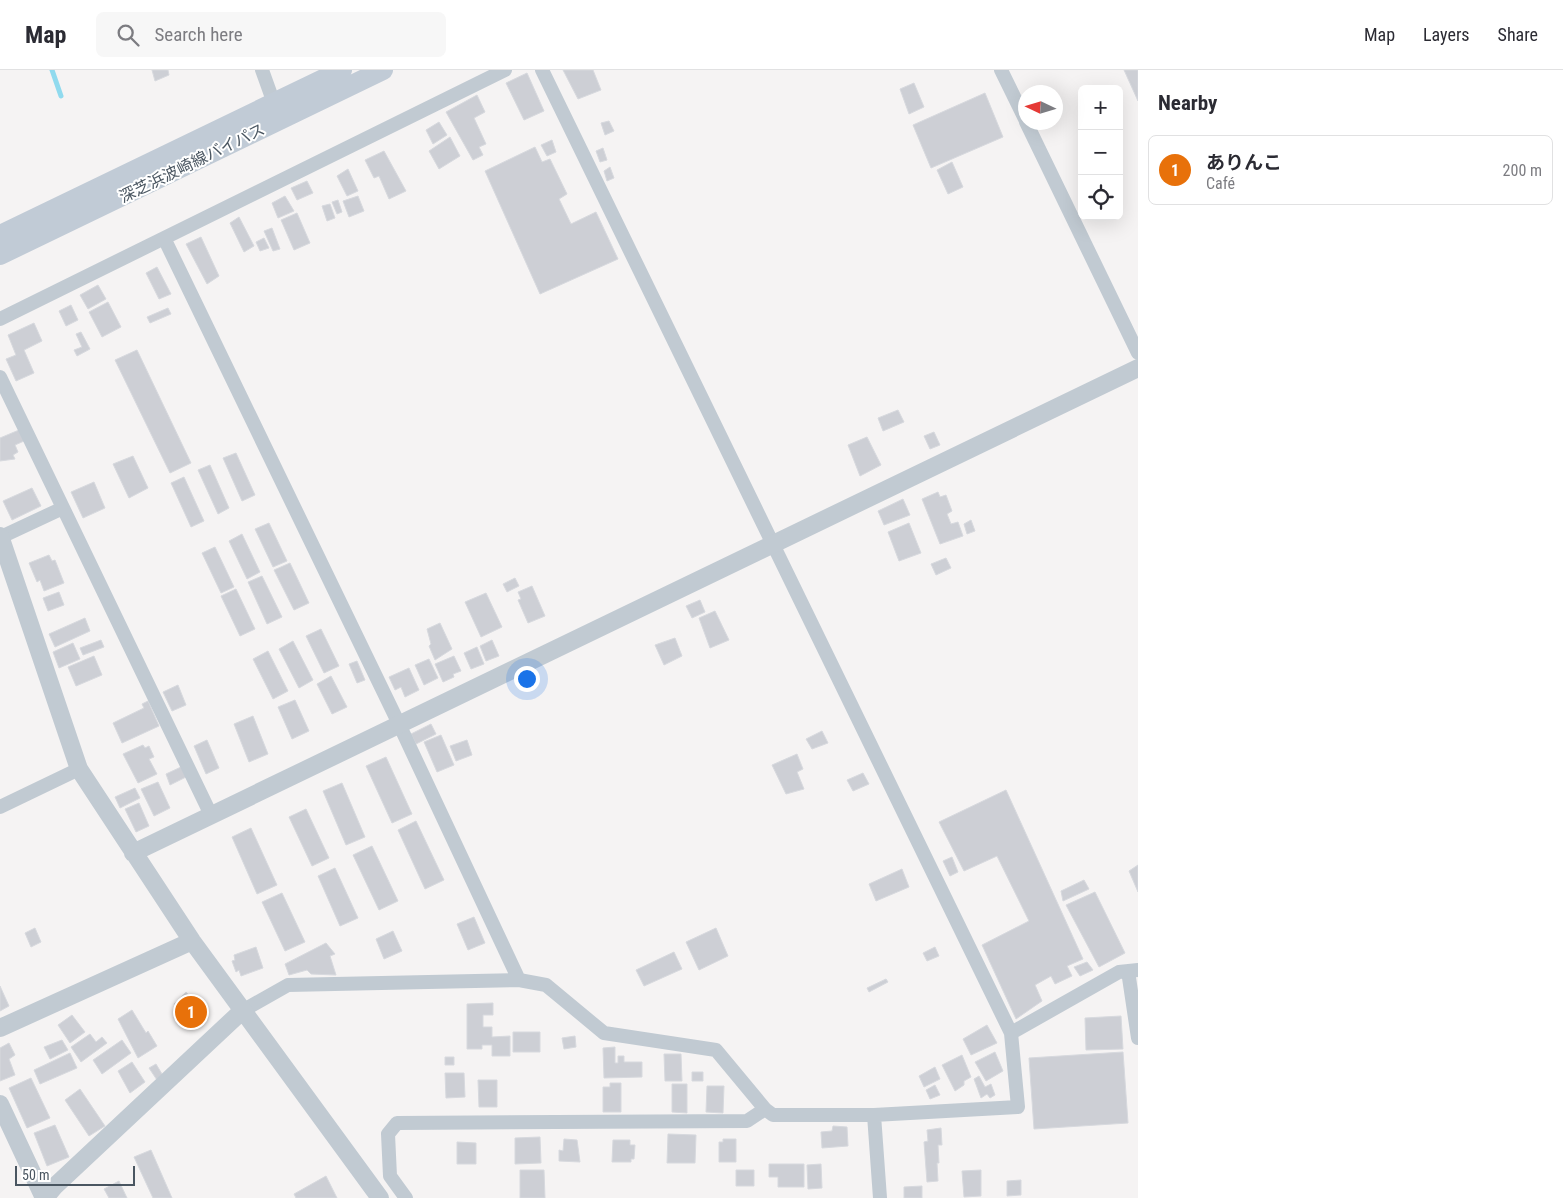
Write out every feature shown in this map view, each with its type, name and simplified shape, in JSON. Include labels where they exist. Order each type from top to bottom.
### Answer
[{"type":"main road","name":"深芝浜波崎線バイパス","points":[[0,255],[277,112],[342,70]]},
{"type":"main road","name":"深芝浜波崎線バイパス","points":[[0,235],[277,112],[383,70]]},
{"type":"street","points":[[262,70],[277,112]]},
{"type":"street","points":[[0,319],[505,70]]},
{"type":"street","points":[[0,1104],[44,1198],[54,1186],[242,1011],[288,985],[519,980],[546,985],[604,1033],[716,1050],[766,1109],[773,1114],[874,1115],[1018,1106],[1011,1033],[542,70]]},
{"type":"street","points":[[1001,70],[1018,105]]},
{"type":"street","points":[[1030,130],[1138,353]]},
{"type":"street","points":[[164,238],[399,724],[519,980]]},
{"type":"street","points":[[133,852],[1138,368]]},
{"type":"street","points":[[0,376],[211,815]]},
{"type":"street","points":[[63,508],[0,536],[5,568],[79,769],[192,941],[380,1198]]},
{"type":"street","points":[[0,807],[79,769]]},
{"type":"street","points":[[0,1028],[192,941]]},
{"type":"street","points":[[1011,1033],[1119,972],[1133,971],[1138,1038]]},
{"type":"street","points":[[406,1198],[390,1176],[388,1134],[397,1123],[747,1121],[766,1109]]},
{"type":"street","points":[[874,1115],[880,1198]]},
{"type":"building","points":[[152,70],[168,70],[169,75],[155,81]]},
{"type":"building","points":[[563,70],[593,70],[601,90],[578,99]]},
{"type":"building","points":[[1124,70],[1138,70],[1138,101]]},
{"type":"building","points":[[527,73],[544,111],[524,120],[506,83]]},
{"type":"building","points":[[914,83],[924,107],[909,114],[900,89]]},
{"type":"building","points":[[985,93],[1003,137],[931,168],[913,125]]},
{"type":"building","points":[[477,95],[485,112],[474,118],[486,144],[479,147],[483,155],[473,160],[446,112]]},
{"type":"building","points":[[609,121],[614,131],[605,135],[601,123]]},
{"type":"building","points":[[439,122],[447,135],[433,144],[426,130]]},
{"type":"building","points":[[450,137],[460,156],[439,169],[429,151]]},
{"type":"building","points":[[552,140],[556,152],[547,156],[541,145]]},
{"type":"building","points":[[535,147],[542,162],[550,159],[567,194],[559,199],[571,224],[596,212],[618,259],[540,294],[485,171]]},
{"type":"building","points":[[603,148],[607,160],[600,162],[596,151]]},
{"type":"building","points":[[384,151],[406,191],[389,199],[379,176],[374,178],[365,160]]},
{"type":"building","points":[[952,162],[963,187],[948,194],[937,170]]},
{"type":"building","points":[[610,167],[614,178],[607,181],[604,171]]},
{"type":"building","points":[[348,169],[358,191],[347,196],[337,176]]},
{"type":"building","points":[[307,181],[313,193],[297,200],[291,188]]},
{"type":"building","points":[[285,196],[294,211],[278,218],[272,203]]},
{"type":"building","points":[[358,196],[364,211],[349,217],[343,201]]},
{"type":"building","points":[[338,200],[342,212],[337,214],[332,202]]},
{"type":"building","points":[[330,204],[335,218],[327,221],[322,206]]},
{"type":"building","points":[[297,213],[310,243],[294,250],[281,220]]},
{"type":"building","points":[[239,217],[254,246],[244,252],[230,223]]},
{"type":"building","points":[[272,228],[280,249],[273,251],[264,231]]},
{"type":"building","points":[[201,237],[219,276],[207,284],[186,244]]},
{"type":"building","points":[[264,238],[269,248],[260,251],[256,242]]},
{"type":"building","points":[[157,267],[171,294],[159,299],[146,273]]},
{"type":"building","points":[[98,285],[106,299],[88,309],[80,295]]},
{"type":"building","points":[[108,302],[121,327],[102,337],[89,312]]},
{"type":"building","points":[[71,305],[78,320],[66,326],[59,311]]},
{"type":"building","points":[[168,308],[171,314],[150,323],[147,317]]},
{"type":"building","points":[[34,323],[42,341],[24,350],[34,373],[16,381],[6,359],[16,355],[8,335]]},
{"type":"building","points":[[81,332],[90,349],[77,356],[74,350],[82,347],[76,334]]},
{"type":"building","points":[[137,350],[191,463],[170,473],[115,360]]},
{"type":"building","points":[[898,410],[904,422],[883,431],[878,418]]},
{"type":"building","points":[[19,430],[24,441],[15,445],[18,452],[13,455],[15,459],[0,461],[0,438]]},
{"type":"building","points":[[934,432],[940,445],[930,449],[924,436]]},
{"type":"building","points":[[867,437],[881,465],[860,476],[848,445]]},
{"type":"building","points":[[236,453],[255,495],[242,501],[223,458]]},
{"type":"building","points":[[133,456],[148,488],[129,498],[113,464]]},
{"type":"building","points":[[210,465],[229,508],[218,514],[198,470]]},
{"type":"building","points":[[184,477],[204,521],[191,527],[171,483]]},
{"type":"building","points":[[94,482],[105,508],[83,518],[71,492]]},
{"type":"building","points":[[32,488],[41,506],[12,520],[3,501]]},
{"type":"building","points":[[938,492],[940,497],[946,495],[952,511],[947,514],[951,524],[958,522],[963,536],[940,544],[922,499]]},
{"type":"building","points":[[903,499],[910,515],[884,525],[878,511]]},
{"type":"building","points":[[971,520],[975,531],[967,534],[964,524]]},
{"type":"building","points":[[269,523],[287,561],[273,567],[255,529]]},
{"type":"building","points":[[909,523],[921,553],[899,561],[888,532]]},
{"type":"building","points":[[242,534],[260,572],[247,579],[229,541]]},
{"type":"building","points":[[215,547],[234,587],[221,593],[202,553]]},
{"type":"building","points":[[49,555],[52,561],[55,560],[64,583],[44,591],[40,580],[37,582],[29,563]]},
{"type":"building","points":[[946,558],[951,568],[936,575],[931,564]]},
{"type":"building","points":[[290,563],[309,603],[294,610],[274,570]]},
{"type":"building","points":[[262,576],[282,617],[267,624],[248,582]]},
{"type":"building","points":[[515,578],[519,586],[507,592],[503,584]]},
{"type":"building","points":[[532,586],[545,616],[528,623],[518,600],[521,599],[518,592]]},
{"type":"building","points":[[236,589],[255,629],[240,636],[221,596]]},
{"type":"building","points":[[59,592],[64,605],[48,611],[43,598]]},
{"type":"building","points":[[486,593],[502,627],[481,637],[465,602]]},
{"type":"building","points":[[700,600],[705,612],[692,618],[686,606]]},
{"type":"building","points":[[715,611],[729,640],[710,648],[699,618]]},
{"type":"building","points":[[85,618],[90,631],[55,647],[49,634]]},
{"type":"building","points":[[440,623],[452,649],[435,660],[429,646],[431,644],[427,629]]},
{"type":"building","points":[[321,629],[339,666],[324,673],[306,636]]},
{"type":"building","points":[[675,638],[682,656],[664,665],[655,645]]},
{"type":"building","points":[[101,640],[104,647],[83,655],[80,648]]},
{"type":"building","points":[[492,640],[499,656],[486,661],[480,646]]},
{"type":"building","points":[[293,641],[313,680],[299,688],[279,649]]},
{"type":"building","points":[[73,643],[80,659],[59,668],[53,652]]},
{"type":"building","points":[[477,647],[484,664],[471,669],[464,653]]},
{"type":"building","points":[[268,651],[288,691],[273,699],[253,659]]},
{"type":"building","points":[[94,656],[102,675],[76,686],[68,667]]},
{"type":"building","points":[[454,656],[461,671],[453,674],[454,677],[443,682],[435,664]]},
{"type":"building","points":[[429,659],[438,678],[424,685],[415,665]]},
{"type":"building","points":[[357,661],[365,680],[357,683],[349,664]]},
{"type":"building","points":[[409,668],[419,690],[405,697],[401,687],[395,690],[389,677]]},
{"type":"building","points":[[331,676],[347,707],[332,714],[317,684]]},
{"type":"building","points":[[178,685],[186,705],[172,711],[163,692]]},
{"type":"building","points":[[295,700],[309,731],[292,739],[278,707]]},
{"type":"building","points":[[148,701],[159,726],[122,743],[113,723],[144,708],[142,704]]},
{"type":"building","points":[[253,716],[268,754],[249,762],[234,724]]},
{"type":"building","points":[[431,724],[436,734],[416,744],[411,734]]},
{"type":"building","points":[[822,731],[828,743],[812,749],[806,739]]},
{"type":"building","points":[[441,735],[454,765],[437,772],[424,742]]},
{"type":"building","points":[[207,740],[219,768],[206,774],[194,746]]},
{"type":"building","points":[[467,740],[472,755],[456,761],[450,746]]},
{"type":"building","points":[[143,745],[145,748],[149,746],[154,757],[149,759],[157,774],[138,783],[123,754]]},
{"type":"building","points":[[797,754],[803,769],[797,772],[804,789],[786,794],[772,765]]},
{"type":"building","points":[[386,757],[412,814],[392,823],[366,766]]},
{"type":"building","points":[[181,767],[186,777],[170,785],[166,774]]},
{"type":"building","points":[[863,773],[869,784],[853,791],[847,780]]},
{"type":"building","points":[[158,782],[170,808],[154,816],[141,789]]},
{"type":"building","points":[[342,783],[365,837],[346,845],[323,791]]},
{"type":"building","points":[[135,788],[140,798],[120,808],[115,797]]},
{"type":"building","points":[[1006,790],[1083,959],[1067,966],[1072,976],[1055,984],[1051,976],[1035,985],[1042,1001],[1016,1019],[982,945],[1029,921],[997,856],[964,871],[939,822]]},
{"type":"building","points":[[139,803],[149,826],[136,832],[125,809]]},
{"type":"building","points":[[306,809],[329,858],[312,866],[289,817]]},
{"type":"building","points":[[416,821],[444,880],[425,889],[398,830]]},
{"type":"building","points":[[251,828],[277,885],[257,894],[232,837]]},
{"type":"building","points":[[372,846],[398,901],[379,910],[353,855]]},
{"type":"building","points":[[952,857],[958,872],[950,876],[943,861]]},
{"type":"building","points":[[1138,865],[1138,892],[1129,871]]},
{"type":"building","points":[[335,868],[358,918],[340,926],[318,876]]},
{"type":"building","points":[[902,869],[909,887],[876,901],[869,884]]},
{"type":"building","points":[[1084,880],[1089,889],[1063,901],[1061,891]]},
{"type":"building","points":[[1095,892],[1125,953],[1099,967],[1066,905]]},
{"type":"building","points":[[282,893],[305,942],[285,951],[262,902]]},
{"type":"building","points":[[474,917],[485,943],[468,950],[457,924]]},
{"type":"building","points":[[35,928],[41,942],[31,947],[25,933]]},
{"type":"building","points":[[716,928],[728,956],[699,970],[686,942]]},
{"type":"building","points":[[393,931],[402,951],[384,959],[376,939]]},
{"type":"building","points":[[326,943],[335,954],[330,956],[336,975],[311,974],[307,970],[289,975],[285,964]]},
{"type":"building","points":[[256,947],[263,968],[241,976],[239,970],[236,972],[232,961],[235,960],[234,955]]},
{"type":"building","points":[[935,947],[939,956],[927,961],[923,953]]},
{"type":"building","points":[[674,952],[682,969],[644,986],[636,970]]},
{"type":"building","points":[[1087,962],[1093,970],[1080,976],[1074,967]]},
{"type":"building","points":[[886,979],[888,982],[869,992],[867,988]]},
{"type":"building","points":[[0,986],[9,1006],[0,1011]]},
{"type":"building","points":[[186,992],[207,1016],[192,1030],[177,1013],[179,1010],[174,1004]]},
{"type":"building","points":[[493,1003],[493,1015],[483,1015],[483,1027],[492,1027],[492,1037],[510,1036],[510,1056],[492,1056],[492,1045],[482,1045],[482,1049],[467,1049],[467,1004]]},
{"type":"building","points":[[132,1010],[146,1033],[148,1031],[157,1046],[138,1058],[118,1019]]},
{"type":"building","points":[[72,1015],[85,1032],[70,1043],[58,1025]]},
{"type":"building","points":[[1121,1016],[1123,1049],[1086,1050],[1085,1018]]},
{"type":"building","points":[[987,1025],[997,1043],[971,1055],[963,1039]]},
{"type":"building","points":[[513,1032],[540,1032],[540,1052],[513,1052]]},
{"type":"building","points":[[90,1034],[96,1042],[102,1037],[107,1043],[81,1062],[71,1047]]},
{"type":"building","points":[[575,1036],[576,1047],[564,1049],[562,1038]]},
{"type":"building","points":[[62,1040],[68,1050],[50,1059],[44,1047]]},
{"type":"building","points":[[122,1040],[131,1053],[102,1074],[93,1060]]},
{"type":"building","points":[[9,1043],[15,1055],[9,1059],[15,1075],[0,1081],[0,1048]]},
{"type":"building","points":[[615,1047],[615,1063],[618,1063],[618,1056],[624,1056],[624,1062],[642,1062],[642,1077],[604,1078],[603,1048]]},
{"type":"building","points":[[995,1052],[1003,1071],[986,1081],[975,1062]]},
{"type":"building","points":[[1123,1052],[1128,1123],[1034,1129],[1029,1058]]},
{"type":"building","points":[[70,1053],[77,1068],[40,1084],[34,1070]]},
{"type":"building","points":[[664,1054],[681,1054],[682,1081],[665,1081]]},
{"type":"building","points":[[962,1055],[971,1077],[964,1081],[964,1085],[955,1091],[942,1065]]},
{"type":"building","points":[[445,1057],[454,1057],[454,1065],[445,1065]]},
{"type":"building","points":[[132,1062],[145,1082],[130,1093],[118,1071]]},
{"type":"building","points":[[156,1064],[162,1074],[157,1080],[149,1068]]},
{"type":"building","points":[[935,1067],[940,1079],[924,1087],[919,1076]]},
{"type":"building","points":[[692,1072],[703,1072],[703,1081],[692,1081]]},
{"type":"building","points":[[445,1073],[464,1073],[465,1097],[446,1098]]},
{"type":"building","points":[[979,1076],[985,1087],[991,1084],[995,1095],[990,1098],[987,1094],[981,1098],[974,1079]]},
{"type":"building","points":[[31,1078],[50,1118],[27,1128],[9,1088]]},
{"type":"building","points":[[478,1080],[497,1080],[497,1107],[479,1107]]},
{"type":"building","points":[[610,1083],[621,1083],[621,1112],[603,1112],[603,1087],[610,1087]]},
{"type":"building","points":[[672,1084],[687,1084],[687,1113],[672,1112]]},
{"type":"building","points":[[935,1085],[940,1095],[930,1099],[926,1090]]},
{"type":"building","points":[[707,1086],[724,1086],[723,1113],[706,1112]]},
{"type":"building","points":[[80,1089],[105,1126],[89,1136],[65,1100]]},
{"type":"building","points":[[55,1125],[69,1157],[47,1166],[34,1133]]},
{"type":"building","points":[[833,1126],[847,1127],[848,1146],[822,1148],[821,1132],[832,1131]]},
{"type":"building","points":[[941,1128],[942,1145],[938,1145],[938,1181],[927,1182],[924,1142],[928,1141],[927,1130]]},
{"type":"building","points":[[668,1134],[696,1135],[695,1163],[667,1163]]},
{"type":"building","points":[[540,1137],[541,1163],[515,1164],[515,1138]]},
{"type":"building","points":[[564,1139],[577,1140],[580,1162],[559,1161],[559,1150],[563,1151]]},
{"type":"building","points":[[723,1139],[736,1139],[736,1162],[719,1162],[719,1142],[723,1142]]},
{"type":"building","points":[[613,1140],[630,1140],[630,1145],[635,1145],[634,1159],[631,1159],[631,1162],[612,1162]]},
{"type":"building","points":[[457,1142],[476,1143],[476,1164],[457,1164]]},
{"type":"building","points":[[151,1150],[172,1198],[153,1198],[134,1157]]},
{"type":"building","points":[[769,1164],[804,1164],[804,1187],[778,1187],[778,1177],[769,1177]]},
{"type":"building","points":[[821,1164],[822,1188],[808,1189],[807,1165]]},
{"type":"building","points":[[520,1170],[544,1170],[545,1198],[520,1198]]},
{"type":"building","points":[[736,1170],[754,1170],[754,1186],[736,1186]]},
{"type":"building","points":[[981,1170],[981,1196],[964,1197],[962,1171]]},
{"type":"building","points":[[326,1176],[337,1198],[296,1198],[294,1194]]},
{"type":"building","points":[[1021,1180],[1021,1195],[1007,1196],[1007,1181]]},
{"type":"building","points":[[119,1181],[127,1198],[109,1198],[104,1189]]},
{"type":"building","points":[[922,1186],[922,1198],[904,1198],[904,1187]]},
{"type":"waterway","points":[[52,70],[61,96]]},
{"type":"place","name":"ありんこ","points":[[191,1012]]}]
